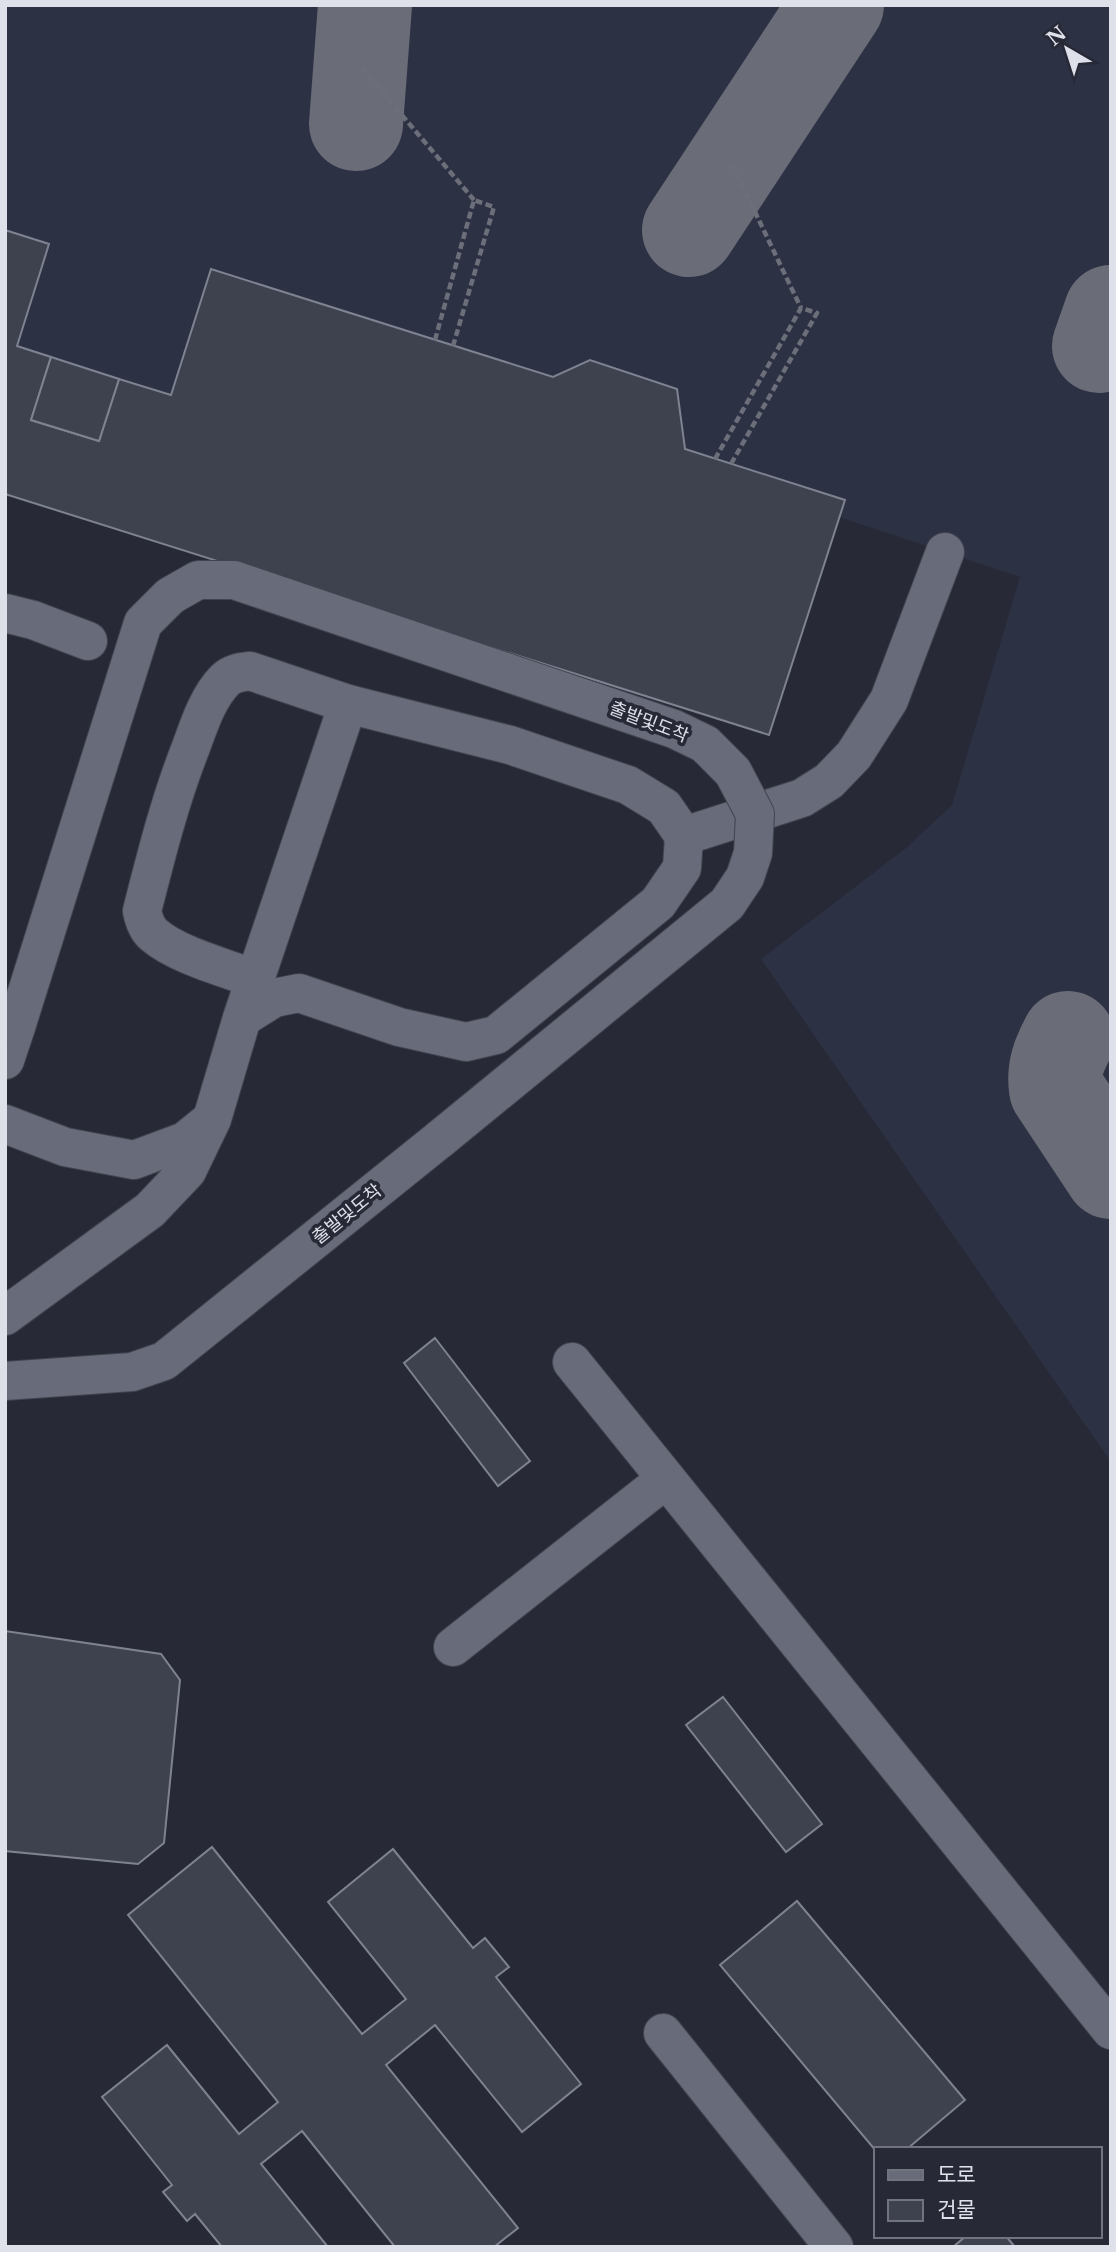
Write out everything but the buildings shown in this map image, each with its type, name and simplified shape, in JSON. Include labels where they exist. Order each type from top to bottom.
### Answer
[{"type":"street","points":[[684,836],[802,798],[830,781],[854,755],[889,700],[945,552]]},
{"type":"street","name":"출발및도착","points":[[5,1381],[132,1372],[164,1361],[727,904],[745,877],[754,853],[755,814],[733,772],[705,744],[674,729],[234,580],[198,580],[170,596],[143,623],[10,1044]]},
{"type":"street","points":[[5,613],[88,640]]},
{"type":"street","points":[[242,1018],[274,998],[299,993],[399,1027],[466,1042],[496,1035],[659,903],[682,868],[684,836],[664,807],[628,785],[510,745],[348,704],[250,671],[236,673],[226,679],[198,727],[178,781],[142,911],[145,923],[153,934],[172,947],[254,979]]},
{"type":"street","points":[[5,1316],[150,1210],[187,1171],[212,1119],[254,979],[348,704]]},
{"type":"street","points":[[5,1125],[65,1147],[134,1160],[185,1141],[212,1119]]},
{"type":"street","points":[[572,1362],[1111,2030]]},
{"type":"street","points":[[453,1647],[666,1479]]},
{"type":"street","points":[[663,2033],[834,2247]]},
{"type":"path","points":[[360,67],[474,200],[494,207],[453,345]]},
{"type":"path","points":[[731,464],[817,313],[801,308],[732,164]]},
{"type":"path","points":[[435,340],[474,200]]},
{"type":"path","points":[[715,459],[801,308]]},
{"type":"shaded area","points":[[5,5],[1111,5],[1111,1462],[761,959],[906,848],[952,805],[1020,577],[839,517],[769,735],[5,494]]},
{"type":"taxiway","points":[[356,124],[365,5]]},
{"type":"taxiway","points":[[689,230],[837,5]]},
{"type":"taxiway","points":[[1099,346],[1111,312]]},
{"type":"taxiway","points":[[1068,1038],[1058,1062],[1056,1089],[1111,1172]]}]
